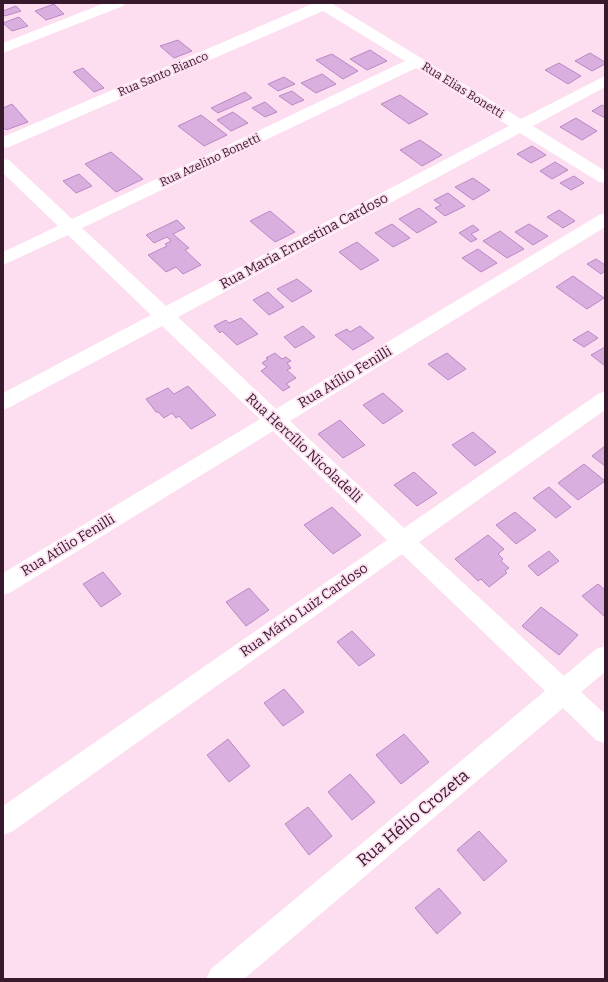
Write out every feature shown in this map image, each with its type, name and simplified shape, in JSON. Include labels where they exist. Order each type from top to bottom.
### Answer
[{"type":"street","points":[[3,48],[118,3]]},
{"type":"street","name":"Rua Elias Bonetti","points":[[322,4],[605,178]]},
{"type":"street","name":"Rua Santo Bianco","points":[[3,143],[322,4]]},
{"type":"street","name":"Rua Azelino Bonetti","points":[[3,259],[416,62]]},
{"type":"street","name":"Rua Maria Ernestina Cardoso","points":[[3,402],[605,82]]},
{"type":"street","name":"Rua Hercílio Nicoladelli","points":[[3,164],[605,731]]},
{"type":"street","name":"Rua Atílio Fenilli","points":[[3,585],[605,218]]},
{"type":"street","name":"Rua Mário Luiz Cardoso","points":[[3,822],[605,399]]},
{"type":"street","name":"Rua Hélio Crozeta","points":[[221,979],[605,657]]},
{"type":"building","points":[[54,4],[64,14],[46,20],[35,11]]},
{"type":"building","points":[[16,6],[21,11],[5,16],[3,14],[3,11]]},
{"type":"building","points":[[19,17],[28,26],[12,31],[3,23]]},
{"type":"building","points":[[178,40],[192,51],[174,58],[160,46]]},
{"type":"building","points":[[370,50],[387,61],[367,70],[350,59]]},
{"type":"building","points":[[590,53],[605,62],[605,64],[592,71],[575,61]]},
{"type":"building","points":[[332,54],[358,71],[343,79],[316,60]]},
{"type":"building","points":[[559,63],[581,76],[568,84],[545,70]]},
{"type":"building","points":[[83,68],[104,88],[94,92],[73,72]]},
{"type":"building","points":[[322,74],[336,84],[316,93],[301,83]]},
{"type":"building","points":[[284,77],[295,84],[278,91],[268,84]]},
{"type":"building","points":[[292,91],[304,100],[292,105],[279,96]]},
{"type":"building","points":[[245,92],[252,98],[218,113],[211,108]]},
{"type":"building","points":[[400,95],[428,114],[409,124],[381,104]]},
{"type":"building","points":[[265,102],[277,112],[265,117],[252,108]]},
{"type":"building","points":[[12,104],[28,122],[6,130],[3,127],[3,108]]},
{"type":"building","points":[[602,105],[605,107],[605,118],[592,111]]},
{"type":"building","points":[[233,112],[248,123],[231,131],[217,120]]},
{"type":"building","points":[[201,115],[227,135],[204,146],[178,126]]},
{"type":"building","points":[[576,118],[597,131],[582,140],[560,127]]},
{"type":"building","points":[[420,140],[442,155],[422,166],[400,150]]},
{"type":"building","points":[[532,146],[546,155],[531,163],[517,154]]},
{"type":"building","points":[[111,152],[143,179],[116,192],[85,164]]},
{"type":"building","points":[[555,162],[568,170],[552,179],[540,171]]},
{"type":"building","points":[[79,174],[92,186],[76,193],[63,181]]},
{"type":"building","points":[[574,176],[584,183],[571,190],[560,183]]},
{"type":"building","points":[[473,178],[490,190],[473,200],[455,187]]},
{"type":"building","points":[[448,193],[465,206],[445,216],[435,208],[441,205],[434,200]]},
{"type":"building","points":[[419,208],[437,222],[417,233],[399,219]]},
{"type":"building","points":[[559,210],[575,221],[563,228],[547,217]]},
{"type":"building","points":[[270,211],[295,232],[275,242],[250,221]]},
{"type":"building","points":[[177,220],[185,228],[173,234],[189,248],[185,250],[201,265],[183,274],[176,267],[166,272],[148,255],[167,246],[165,244],[171,241],[167,237],[154,243],[146,235]]},
{"type":"building","points":[[392,224],[410,238],[393,247],[375,233]]},
{"type":"building","points":[[529,224],[548,236],[533,245],[515,232]]},
{"type":"building","points":[[473,225],[479,230],[471,234],[477,239],[471,242],[459,233]]},
{"type":"building","points":[[500,231],[524,249],[507,258],[483,241]]},
{"type":"building","points":[[357,242],[379,260],[361,270],[339,252]]},
{"type":"building","points":[[478,249],[497,263],[481,272],[462,258]]},
{"type":"building","points":[[596,259],[605,265],[605,271],[601,274],[587,264]]},
{"type":"building","points":[[573,276],[604,298],[587,309],[556,287]]},
{"type":"building","points":[[297,279],[312,291],[292,302],[277,289]]},
{"type":"building","points":[[268,292],[284,307],[269,315],[253,300]]},
{"type":"building","points":[[241,318],[258,334],[237,345],[222,331],[220,333],[214,326],[226,320],[229,323]]},
{"type":"building","points":[[303,326],[315,337],[295,348],[284,337]]},
{"type":"building","points":[[360,326],[374,338],[353,350],[335,335],[347,329],[350,332]]},
{"type":"building","points":[[588,331],[598,338],[584,347],[573,340]]},
{"type":"building","points":[[605,347],[605,366],[591,355]]},
{"type":"building","points":[[275,353],[282,359],[286,357],[291,361],[287,363],[291,368],[287,370],[296,378],[286,384],[290,387],[283,391],[261,371],[267,367],[262,363],[268,359],[266,358]]},
{"type":"building","points":[[447,353],[466,369],[448,380],[428,364]]},
{"type":"building","points":[[188,386],[216,415],[191,429],[179,416],[176,418],[172,413],[164,418],[156,412],[146,399],[168,388],[174,394]]},
{"type":"building","points":[[383,393],[403,411],[383,424],[363,405]]},
{"type":"building","points":[[340,420],[365,445],[343,458],[318,434]]},
{"type":"building","points":[[473,432],[496,452],[475,466],[452,445]]},
{"type":"building","points":[[605,446],[605,466],[592,456]]},
{"type":"building","points":[[584,464],[605,481],[578,500],[558,483]]},
{"type":"building","points":[[414,472],[437,493],[417,506],[394,485]]},
{"type":"building","points":[[549,487],[571,507],[556,518],[533,498]]},
{"type":"building","points":[[332,507],[361,535],[333,554],[304,525]]},
{"type":"building","points":[[515,512],[536,530],[516,544],[496,525]]},
{"type":"building","points":[[488,535],[504,549],[498,554],[503,559],[501,561],[509,568],[505,571],[507,573],[489,587],[481,579],[478,581],[455,559]]},
{"type":"building","points":[[549,551],[559,561],[538,576],[528,566]]},
{"type":"building","points":[[103,572],[121,594],[101,607],[83,584]]},
{"type":"building","points":[[598,584],[605,590],[605,617],[582,596]]},
{"type":"building","points":[[249,588],[269,610],[246,626],[226,602]]},
{"type":"building","points":[[541,607],[578,635],[559,655],[522,626]]},
{"type":"building","points":[[352,631],[375,655],[359,666],[337,642]]},
{"type":"building","points":[[284,689],[304,712],[283,726],[264,703]]},
{"type":"building","points":[[404,734],[429,762],[401,784],[376,755]]},
{"type":"building","points":[[228,739],[250,766],[229,782],[207,755]]},
{"type":"building","points":[[350,774],[375,802],[352,820],[328,792]]},
{"type":"building","points":[[308,807],[332,836],[309,855],[285,824]]},
{"type":"building","points":[[479,831],[507,861],[484,881],[457,850]]},
{"type":"building","points":[[439,888],[461,913],[437,934],[415,908]]}]
